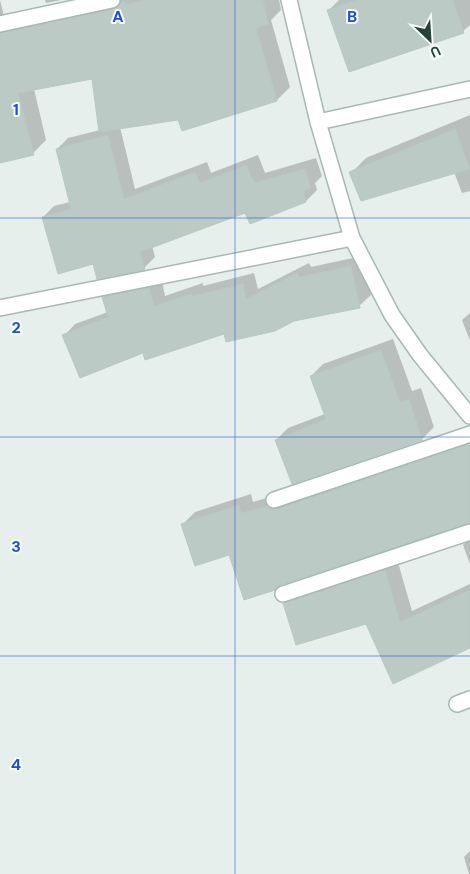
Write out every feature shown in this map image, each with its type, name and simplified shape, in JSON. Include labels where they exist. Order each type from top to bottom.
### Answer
[{"type":"street","points":[[0,24],[112,0]]},
{"type":"street","points":[[290,0],[318,122],[352,238],[392,315],[420,355],[470,416]]},
{"type":"street","points":[[318,122],[470,89]]},
{"type":"street","points":[[0,308],[352,238]]},
{"type":"street","points":[[274,500],[470,434]]},
{"type":"street","points":[[283,594],[470,532]]},
{"type":"building","points":[[145,0],[263,0],[268,24],[256,28],[277,101],[182,131],[178,120],[99,132],[92,79],[18,93],[34,155],[0,163],[0,33],[114,9],[124,1],[125,5]]},
{"type":"building","points":[[356,0],[453,0],[464,33],[349,72],[327,10]]},
{"type":"building","points":[[455,129],[470,169],[361,201],[349,172]]},
{"type":"building","points":[[108,135],[124,199],[195,172],[200,183],[246,165],[254,183],[305,169],[311,188],[303,191],[306,202],[250,224],[245,213],[140,252],[145,270],[97,279],[93,264],[58,274],[42,217],[71,209],[56,149]]},
{"type":"building","points":[[351,266],[360,308],[294,321],[275,331],[226,342],[224,334],[145,360],[143,353],[80,378],[62,335],[108,317],[102,297],[149,288],[154,306],[191,294],[192,296],[243,284],[246,299],[297,273],[299,277]]},
{"type":"building","points":[[381,350],[400,402],[409,399],[422,440],[292,484],[275,440],[326,419],[310,376]]},
{"type":"building","points":[[470,444],[470,523],[280,585],[275,590],[244,600],[229,555],[195,566],[181,524],[239,505],[241,513],[267,506],[277,509]]},
{"type":"building","points":[[385,570],[400,622],[470,590],[470,648],[393,684],[366,624],[296,645],[283,603]]}]
